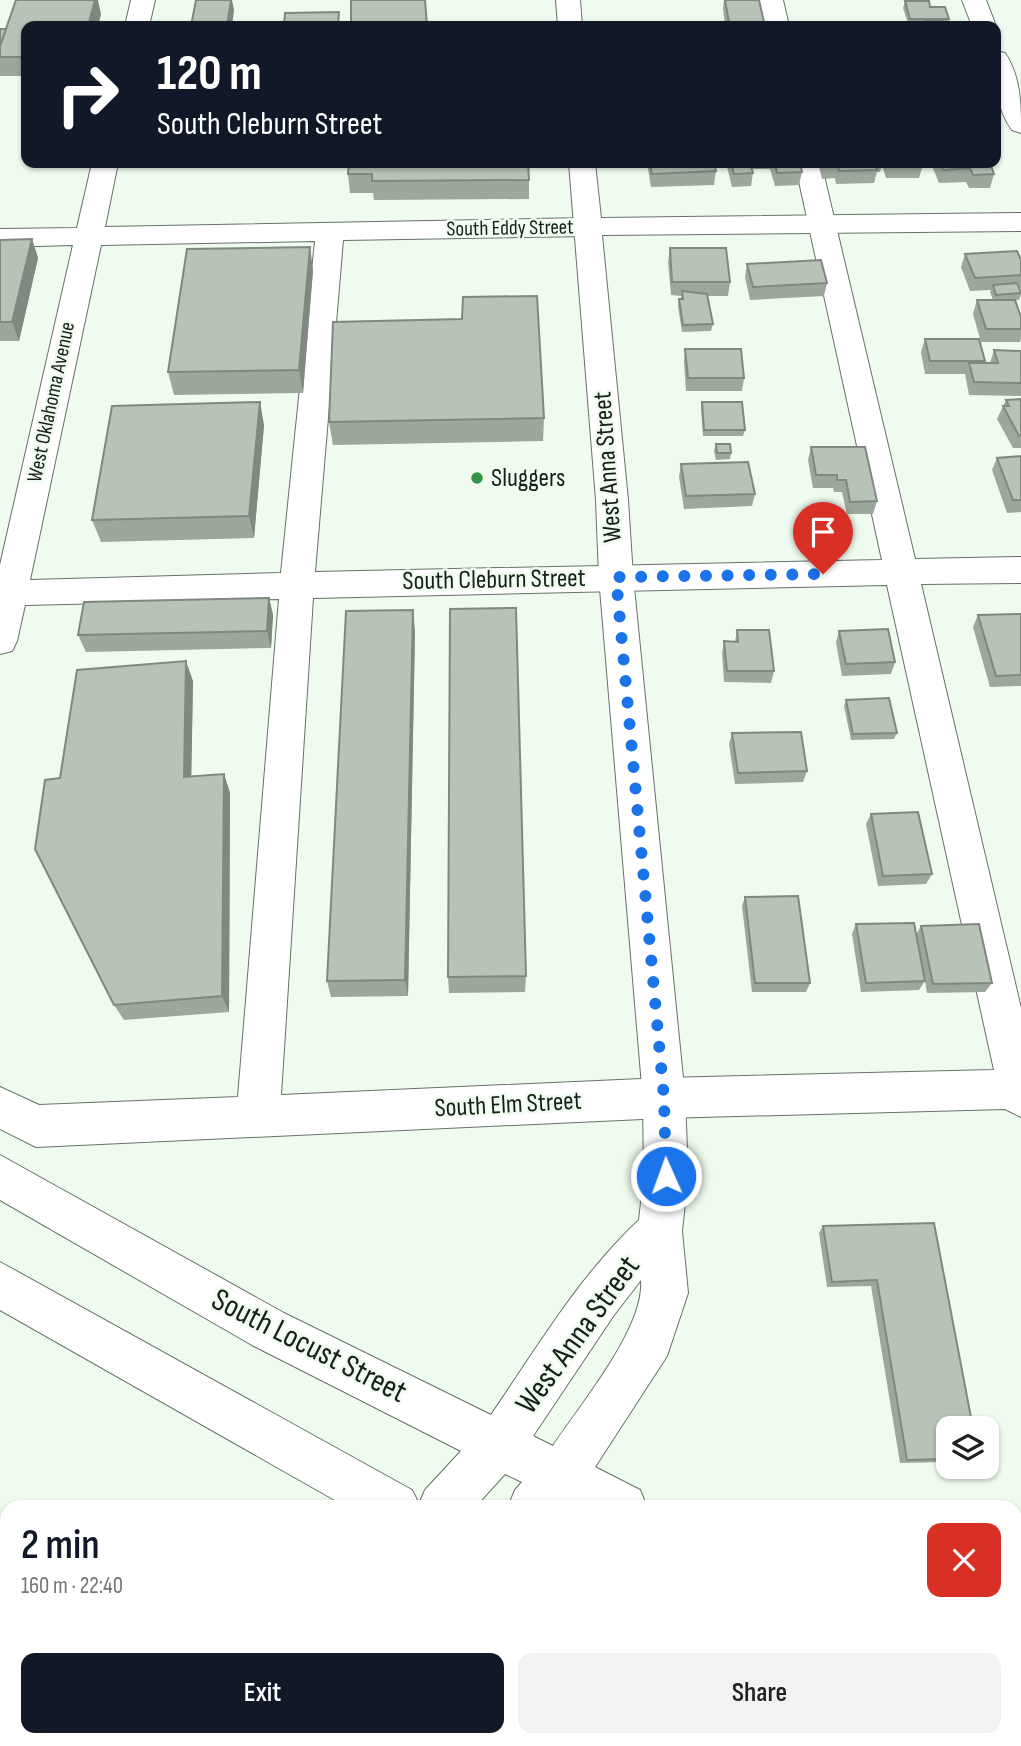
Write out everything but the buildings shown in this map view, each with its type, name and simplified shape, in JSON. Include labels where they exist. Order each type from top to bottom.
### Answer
[{"type":"street","points":[[138,21],[143,0]]},
{"type":"street","points":[[568,0],[570,21]]},
{"type":"street","points":[[771,0],[776,21]]},
{"type":"street","points":[[974,0],[982,21]]},
{"type":"street","points":[[1001,71],[1021,125]]},
{"type":"street","name":"West Oklahoma Avenue","points":[[0,641],[104,168]]},
{"type":"street","name":"West Anna Street","points":[[547,1491],[651,1340],[665,1293],[660,1231],[666,1176],[664,1098],[616,577],[611,487],[582,168]]},
{"type":"street","points":[[809,168],[1020,1092]]},
{"type":"street","name":"South Eddy Street","points":[[0,238],[88,234],[1021,222]]},
{"type":"street","points":[[258,1116],[297,585],[330,231]]},
{"type":"street","name":"South Cleburn Street","points":[[9,593],[616,577],[1021,570]]},
{"type":"street","name":"South Elm Street","points":[[0,1107],[36,1126],[664,1098],[1020,1092]]},
{"type":"street","name":"South Locust Street","points":[[0,1177],[268,1329],[500,1444],[547,1491],[590,1500]]},
{"type":"street","name":"West Anna Street","points":[[448,1500],[500,1444],[598,1300],[628,1261],[660,1231]]},
{"type":"street","points":[[0,1285],[383,1500]]},
{"type":"place","name":"Sluggers","points":[[477,478]]},
{"type":"route","points":[[666,1176],[664,1098],[616,577],[823,574]]}]
